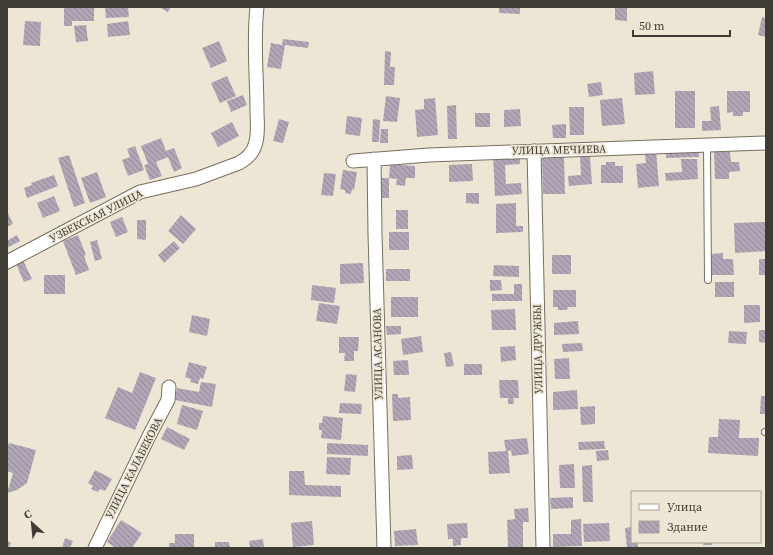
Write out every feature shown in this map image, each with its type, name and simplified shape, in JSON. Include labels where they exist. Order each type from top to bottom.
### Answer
[{"type":"street","name":"УЗБЕКСКАЯ УЛИЦА","points":[[7,262],[140,192],[196,179],[246,159],[255,145],[256,135],[257,95],[255,55],[257,7]]},
{"type":"street","name":"УЛИЦА МЕЧИЕВА","points":[[353,161],[429,155],[766,143]]},
{"type":"street","name":"УЛИЦА ДРУЖБЫ","points":[[534,151],[543,548]]},
{"type":"street","name":"УЛИЦА АСАНОВА","points":[[374,159],[374,234],[384,548]]},
{"type":"street","name":"УЛИЦА КАЛАБЕКОВА","points":[[95,548],[168,400],[170,387]]},
{"type":"lane","points":[[707,145],[708,280]]},
{"type":"building","points":[[64,7],[94,7],[94,21],[72,21],[72,26],[64,26]]},
{"type":"building","points":[[105,7],[128,7],[129,17],[106,18]]},
{"type":"building","points":[[159,7],[171,7],[168,12]]},
{"type":"building","points":[[499,7],[520,7],[520,14],[499,13]]},
{"type":"building","points":[[615,7],[627,7],[627,21],[615,20]]},
{"type":"building","points":[[762,17],[766,18],[766,37],[758,35]]},
{"type":"building","points":[[25,21],[41,22],[40,46],[23,45]]},
{"type":"building","points":[[128,21],[130,35],[108,37],[107,24]]},
{"type":"building","points":[[86,25],[88,41],[76,42],[74,26]]},
{"type":"building","points":[[283,39],[309,42],[308,48],[285,45],[281,69],[267,67],[271,43],[282,45]]},
{"type":"building","points":[[219,41],[227,61],[211,68],[202,48]]},
{"type":"building","points":[[385,51],[391,52],[390,67],[395,67],[394,85],[384,85]]},
{"type":"building","points":[[653,71],[655,94],[635,95],[634,73]]},
{"type":"building","points":[[227,76],[236,96],[220,103],[211,83]]},
{"type":"building","points":[[601,82],[603,95],[589,97],[587,84]]},
{"type":"building","points":[[675,91],[695,91],[695,128],[675,128]]},
{"type":"building","points":[[727,91],[750,91],[750,112],[743,112],[743,116],[733,116],[733,112],[727,113]]},
{"type":"building","points":[[243,95],[247,105],[231,112],[227,101]]},
{"type":"building","points":[[386,96],[400,98],[397,122],[383,121]]},
{"type":"building","points":[[435,98],[438,135],[417,137],[415,110],[424,109],[424,99]]},
{"type":"building","points":[[622,98],[625,124],[602,126],[600,100]]},
{"type":"building","points":[[456,105],[457,139],[448,139],[447,106]]},
{"type":"building","points":[[719,106],[721,130],[702,131],[702,121],[711,121],[710,107]]},
{"type":"building","points":[[569,107],[584,107],[584,135],[570,135]]},
{"type":"building","points":[[520,109],[521,126],[504,127],[504,110]]},
{"type":"building","points":[[475,113],[490,113],[490,127],[475,127]]},
{"type":"building","points":[[347,116],[362,118],[360,136],[345,134]]},
{"type":"building","points":[[279,119],[289,122],[283,143],[273,141]]},
{"type":"building","points":[[373,119],[380,120],[379,142],[372,142]]},
{"type":"building","points":[[232,122],[239,136],[218,147],[211,133]]},
{"type":"building","points":[[566,124],[566,138],[553,138],[552,125]]},
{"type":"building","points":[[381,129],[388,129],[388,143],[380,143]]},
{"type":"building","points":[[161,138],[166,151],[174,148],[182,168],[174,172],[168,157],[156,162],[162,176],[150,180],[144,165],[148,164],[141,146]]},
{"type":"building","points":[[135,146],[144,170],[128,176],[122,160],[130,157],[127,149]]},
{"type":"building","points":[[699,150],[699,157],[666,158],[666,151]]},
{"type":"building","points":[[656,151],[659,186],[638,188],[636,164],[646,163],[645,153]]},
{"type":"building","points":[[714,152],[730,152],[731,162],[739,162],[740,171],[729,172],[729,179],[715,179]]},
{"type":"building","points":[[520,154],[520,164],[505,165],[506,184],[521,183],[522,194],[495,196],[493,155]]},
{"type":"building","points":[[69,155],[85,203],[74,207],[58,158]]},
{"type":"building","points":[[564,157],[565,194],[543,194],[542,158]]},
{"type":"building","points":[[580,157],[590,157],[592,184],[569,186],[568,176],[581,175]]},
{"type":"building","points":[[681,159],[697,159],[698,179],[666,181],[665,173],[682,172]]},
{"type":"building","points":[[606,162],[615,162],[615,166],[623,166],[623,183],[601,183],[601,165],[606,165]]},
{"type":"building","points":[[390,164],[415,166],[415,178],[406,178],[405,186],[396,185],[397,179],[389,178]]},
{"type":"building","points":[[472,164],[473,181],[449,182],[449,165]]},
{"type":"building","points":[[343,170],[357,172],[354,190],[352,189],[351,194],[345,193],[345,190],[340,189]]},
{"type":"building","points":[[97,172],[106,197],[90,203],[81,178]]},
{"type":"building","points":[[324,173],[336,174],[333,196],[321,195]]},
{"type":"building","points":[[54,175],[58,186],[27,198],[24,188],[32,185],[31,183]]},
{"type":"building","points":[[381,178],[389,178],[389,198],[381,198]]},
{"type":"building","points":[[466,193],[479,193],[479,204],[466,203]]},
{"type":"building","points":[[54,196],[60,211],[43,218],[37,203]]},
{"type":"building","points":[[516,203],[516,226],[523,226],[523,232],[496,233],[496,204]]},
{"type":"building","points":[[396,210],[408,210],[408,229],[396,229]]},
{"type":"building","points":[[7,211],[13,224],[7,227]]},
{"type":"building","points":[[181,215],[196,229],[183,244],[168,231]]},
{"type":"building","points":[[122,217],[128,232],[116,237],[110,222]]},
{"type":"building","points":[[137,220],[146,220],[146,240],[137,239]]},
{"type":"building","points":[[766,222],[766,251],[735,253],[734,223]]},
{"type":"building","points":[[389,232],[409,232],[409,250],[389,250]]},
{"type":"building","points":[[17,235],[20,241],[7,248],[7,241]]},
{"type":"building","points":[[78,235],[86,255],[84,256],[89,270],[76,275],[63,241]]},
{"type":"building","points":[[97,240],[102,259],[95,261],[90,242]]},
{"type":"building","points":[[174,241],[180,248],[164,263],[158,255]]},
{"type":"building","points":[[723,253],[723,259],[733,259],[734,275],[711,275],[711,254]]},
{"type":"building","points":[[552,255],[571,255],[571,274],[552,274]]},
{"type":"building","points":[[759,259],[766,259],[766,275],[759,275]]},
{"type":"building","points":[[23,260],[32,279],[24,282],[16,264]]},
{"type":"building","points":[[363,263],[364,283],[340,284],[340,264]]},
{"type":"building","points":[[494,265],[519,266],[519,277],[493,276]]},
{"type":"building","points":[[386,269],[410,269],[410,281],[386,281]]},
{"type":"building","points":[[44,275],[65,275],[65,294],[44,294]]},
{"type":"building","points":[[490,280],[501,280],[502,290],[490,291]]},
{"type":"building","points":[[715,282],[734,282],[734,297],[715,297]]},
{"type":"building","points":[[514,284],[522,284],[522,301],[492,301],[492,294],[514,294]]},
{"type":"building","points":[[312,285],[336,288],[334,303],[311,300]]},
{"type":"building","points":[[553,290],[576,290],[576,307],[568,307],[567,310],[558,310],[558,307],[553,307]]},
{"type":"building","points":[[391,297],[418,297],[418,317],[391,317]]},
{"type":"building","points":[[319,303],[340,306],[337,324],[316,321]]},
{"type":"building","points":[[744,305],[760,305],[760,322],[744,323]]},
{"type":"building","points":[[515,309],[516,330],[492,330],[491,310]]},
{"type":"building","points":[[192,315],[210,319],[207,336],[189,332]]},
{"type":"building","points":[[578,321],[579,334],[554,335],[554,323]]},
{"type":"building","points":[[386,326],[401,326],[401,334],[387,335]]},
{"type":"building","points":[[759,330],[766,330],[766,343],[759,342]]},
{"type":"building","points":[[729,331],[747,332],[746,344],[728,343]]},
{"type":"building","points":[[421,336],[423,352],[403,355],[401,339]]},
{"type":"building","points":[[339,337],[359,337],[358,351],[354,351],[354,361],[344,361],[345,353],[339,353]]},
{"type":"building","points":[[582,343],[583,351],[563,352],[562,344]]},
{"type":"building","points":[[515,346],[516,360],[501,362],[500,347]]},
{"type":"building","points":[[451,352],[454,366],[446,367],[444,353]]},
{"type":"building","points":[[569,358],[570,379],[555,379],[554,359]]},
{"type":"building","points":[[408,360],[409,375],[394,375],[393,361]]},
{"type":"building","points":[[189,362],[207,367],[203,379],[200,378],[198,384],[190,382],[191,379],[185,377]]},
{"type":"building","points":[[464,364],[482,364],[482,375],[464,375]]},
{"type":"building","points":[[140,372],[156,378],[135,430],[105,418],[118,387],[132,393]]},
{"type":"building","points":[[346,374],[357,375],[355,392],[344,391]]},
{"type":"building","points":[[499,380],[518,380],[519,398],[513,398],[514,404],[508,404],[508,398],[500,398]]},
{"type":"building","points":[[201,382],[216,384],[212,407],[175,400],[177,388],[199,392]]},
{"type":"building","points":[[577,390],[578,409],[553,410],[553,392]]},
{"type":"building","points":[[392,394],[398,394],[398,398],[410,397],[411,420],[393,421]]},
{"type":"building","points":[[761,396],[766,396],[766,414],[760,414]]},
{"type":"building","points":[[340,403],[362,404],[361,414],[339,413]]},
{"type":"building","points":[[182,405],[203,411],[197,430],[177,424]]},
{"type":"building","points":[[595,406],[595,424],[581,425],[580,407]]},
{"type":"building","points":[[323,416],[343,418],[341,440],[321,438],[322,430],[319,430],[319,423],[322,423]]},
{"type":"building","points":[[719,419],[740,420],[739,438],[759,438],[758,456],[708,453],[709,437],[718,437]]},
{"type":"building","points":[[167,427],[190,439],[184,450],[161,439]]},
{"type":"building","points":[[527,438],[529,454],[512,456],[511,450],[508,451],[510,473],[489,474],[488,452],[506,451],[504,440]]},
{"type":"building","points":[[604,441],[605,449],[579,450],[578,442]]},
{"type":"building","points":[[9,443],[36,450],[27,483],[17,490],[7,493],[13,473],[7,471],[7,449]]},
{"type":"building","points":[[327,443],[368,445],[368,456],[327,454]]},
{"type":"building","points":[[608,450],[609,460],[597,461],[596,451]]},
{"type":"building","points":[[412,455],[413,469],[397,470],[397,456]]},
{"type":"building","points":[[327,457],[351,458],[350,475],[326,474]]},
{"type":"building","points":[[574,464],[575,488],[560,488],[559,465]]},
{"type":"building","points":[[592,465],[593,502],[583,502],[582,466]]},
{"type":"building","points":[[95,470],[112,479],[105,491],[100,489],[98,492],[91,489],[93,486],[88,483]]},
{"type":"building","points":[[289,471],[304,471],[305,485],[341,486],[341,497],[289,495]]},
{"type":"building","points":[[573,497],[573,508],[551,509],[550,498]]},
{"type":"building","points":[[528,508],[529,522],[523,522],[523,548],[508,548],[507,520],[515,519],[514,509]]},
{"type":"building","points":[[581,519],[582,546],[553,547],[553,534],[571,534],[571,520]]},
{"type":"building","points":[[121,520],[142,533],[132,548],[116,548],[107,542]]},
{"type":"building","points":[[312,521],[314,545],[293,547],[291,523]]},
{"type":"building","points":[[467,523],[468,538],[461,538],[461,545],[453,546],[453,539],[448,539],[447,524]]},
{"type":"building","points":[[609,523],[610,541],[584,542],[583,524]]},
{"type":"building","points":[[631,527],[631,543],[638,543],[638,547],[627,548],[625,528]]},
{"type":"building","points":[[416,529],[418,545],[395,546],[394,531]]},
{"type":"building","points":[[175,534],[194,534],[194,548],[169,548],[169,543],[175,543]]},
{"type":"building","points":[[65,538],[73,541],[70,548],[62,548]]},
{"type":"building","points":[[263,539],[264,548],[250,548],[249,541]]},
{"type":"building","points":[[7,541],[11,543],[9,548],[7,548]]},
{"type":"building","points":[[215,542],[229,542],[230,548],[215,548]]},
{"type":"building","points":[[703,543],[712,543],[712,545],[703,545]]}]
